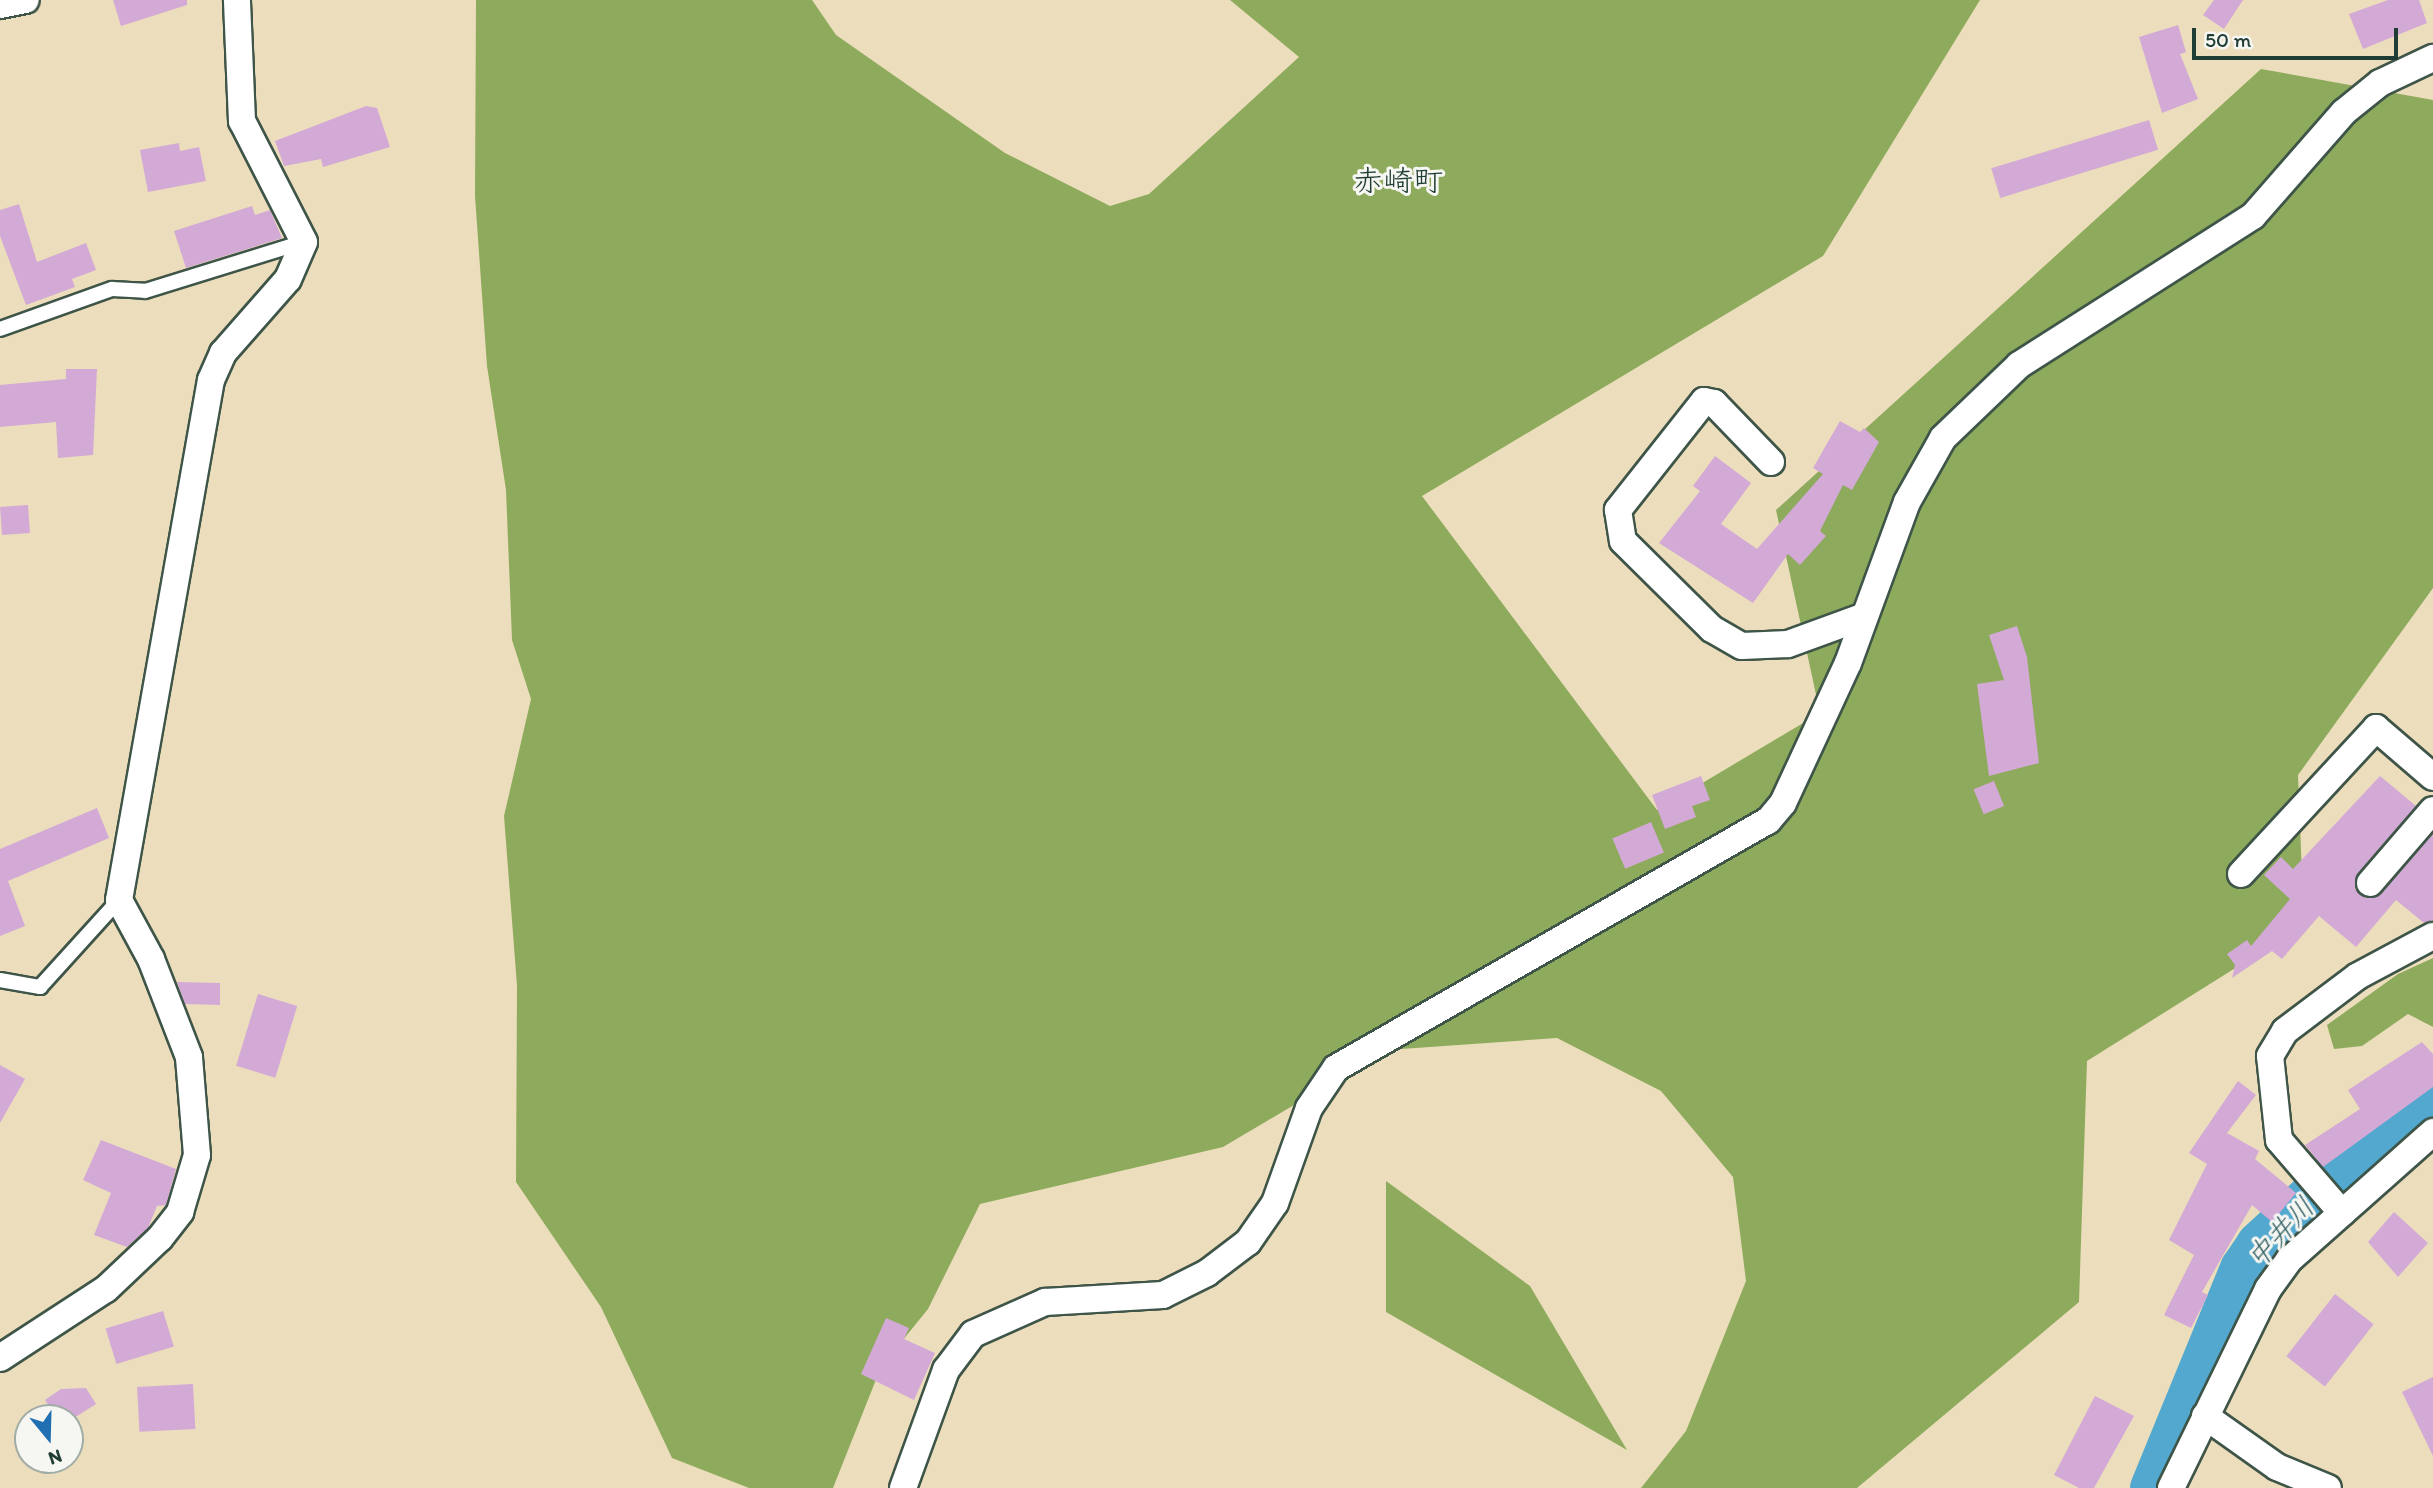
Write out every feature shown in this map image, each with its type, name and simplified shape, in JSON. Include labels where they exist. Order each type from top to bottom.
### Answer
[{"type":"street","points":[[0,5],[26,0]]},
{"type":"street","points":[[0,1358],[106,1289],[160,1238],[180,1212],[197,1156],[189,1057],[151,959],[119,900],[211,380],[223,352],[288,279],[304,242],[242,121],[237,0]]},
{"type":"street","points":[[903,1488],[946,1370],[973,1334],[1045,1302],[1163,1295],[1207,1273],[1248,1242],[1275,1203],[1308,1108],[1336,1069],[1768,821],[1805,757],[1920,474],[1943,438],[1986,392],[2253,216],[2344,112],[2380,83],[2433,58]]},
{"type":"street","points":[[1770,463],[1714,403],[1704,401],[1618,510],[1623,541],[1712,629],[1742,646],[1788,644],[1862,617]]},
{"type":"street","points":[[2241,874],[2376,728],[2433,777]]},
{"type":"street","points":[[2370,883],[2433,810]]},
{"type":"street","points":[[2337,1208],[2306,1177],[2273,1123],[2268,1073],[2275,1043],[2358,976],[2433,936]]},
{"type":"street","points":[[2171,1488],[2268,1289],[2337,1208],[2433,1132]]},
{"type":"street","points":[[2205,1416],[2277,1467],[2328,1488]]},
{"type":"lane","points":[[0,329],[112,289],[145,291],[304,242]]},
{"type":"lane","points":[[0,981],[40,987],[119,900]]},
{"type":"green space","points":[[476,0],[812,0],[836,35],[1005,153],[1110,206],[1149,194],[1299,57],[1230,0],[1980,0],[1823,256],[1422,496],[1657,810],[1820,713],[1776,510],[2261,69],[2433,100],[2433,588],[2298,775],[2304,925],[2087,1061],[2079,1302],[1857,1488],[1641,1488],[1686,1431],[1746,1281],[1733,1177],[1661,1091],[1557,1038],[1387,1050],[1223,1147],[980,1204],[928,1309],[881,1367],[833,1488],[749,1488],[672,1458],[601,1307],[516,1182],[517,986],[504,816],[531,699],[512,640],[506,490],[487,366],[475,196]]},
{"type":"green space","points":[[2433,958],[2433,1027],[2408,1014],[2362,1046],[2334,1049],[2327,1025],[2398,974]]},
{"type":"green space","points":[[1386,1181],[1530,1286],[1627,1450],[1386,1312]]},
{"type":"building","points":[[113,0],[187,0],[187,5],[121,26]]},
{"type":"building","points":[[2214,0],[2243,0],[2224,29],[2203,15]]},
{"type":"building","points":[[2388,0],[2419,0],[2427,23],[2363,49],[2349,14]]},
{"type":"building","points":[[2178,25],[2186,52],[2180,54],[2198,99],[2162,113],[2139,37]]},
{"type":"building","points":[[366,106],[377,108],[390,147],[323,167],[321,159],[284,166],[275,141]]},
{"type":"building","points":[[2149,120],[2158,150],[2000,198],[1991,168]]},
{"type":"building","points":[[179,143],[180,151],[199,147],[206,181],[148,192],[140,150]]},
{"type":"building","points":[[19,204],[37,262],[86,243],[96,270],[72,279],[75,287],[26,305],[0,236],[0,210]]},
{"type":"building","points":[[252,206],[255,215],[270,210],[282,238],[186,268],[174,231]]},
{"type":"building","points":[[66,369],[97,369],[93,455],[58,458],[56,422],[0,427],[0,385],[66,379]]},
{"type":"building","points":[[1840,421],[1860,432],[1864,428],[1879,442],[1852,490],[1843,485],[1820,531],[1826,536],[1800,565],[1788,554],[1753,603],[1659,543],[1700,491],[1693,486],[1715,456],[1751,483],[1721,524],[1757,549],[1823,474],[1813,468]]},
{"type":"building","points":[[28,505],[30,533],[2,535],[0,507]]},
{"type":"building","points":[[2017,626],[2027,657],[2039,763],[1989,776],[1977,684],[2004,680],[1989,635]]},
{"type":"building","points":[[1701,776],[1710,800],[1692,806],[1696,817],[1665,829],[1652,795]]},
{"type":"building","points":[[2380,776],[2416,806],[2358,873],[2355,889],[2366,898],[2381,894],[2433,834],[2433,920],[2424,923],[2396,900],[2356,947],[2319,916],[2282,959],[2272,951],[2232,978],[2235,965],[2227,954],[2247,940],[2251,946],[2290,899],[2264,875],[2281,857],[2293,869]]},
{"type":"building","points":[[1994,781],[2004,806],[1984,814],[1974,789]]},
{"type":"building","points":[[97,808],[109,838],[8,881],[25,926],[0,936],[0,849]]},
{"type":"building","points":[[1651,822],[1664,852],[1625,869],[1612,838]]},
{"type":"building","points":[[177,982],[220,983],[220,1005],[185,1004]]},
{"type":"building","points":[[258,994],[297,1006],[275,1078],[236,1066]]},
{"type":"building","points":[[2422,1042],[2433,1054],[2433,1087],[2323,1167],[2305,1145],[2360,1109],[2348,1090]]},
{"type":"building","points":[[0,1065],[25,1079],[0,1123]]},
{"type":"building","points":[[2238,1081],[2256,1095],[2227,1133],[2259,1151],[2255,1159],[2296,1193],[2272,1222],[2252,1205],[2202,1292],[2208,1295],[2191,1328],[2164,1315],[2194,1255],[2169,1240],[2207,1164],[2189,1153]]},
{"type":"building","points":[[101,1140],[176,1169],[166,1205],[157,1206],[148,1228],[127,1247],[94,1235],[111,1193],[83,1180]]},
{"type":"building","points":[[2394,1212],[2428,1243],[2398,1277],[2368,1242]]},
{"type":"building","points":[[2335,1294],[2374,1324],[2325,1386],[2286,1356]]},
{"type":"building","points":[[163,1311],[174,1346],[116,1364],[106,1329]]},
{"type":"building","points":[[886,1318],[909,1328],[904,1339],[935,1353],[914,1400],[861,1374]]},
{"type":"building","points":[[2433,1377],[2433,1456],[2402,1392]]},
{"type":"building","points":[[193,1384],[195,1429],[139,1432],[137,1387]]},
{"type":"building","points":[[86,1388],[96,1404],[84,1412],[84,1404],[48,1404],[45,1400],[61,1389]]},
{"type":"building","points":[[2095,1396],[2134,1416],[2094,1488],[2079,1488],[2054,1475]]},
{"type":"waterway","name":"中井川","points":[[2154,1488],[2244,1269],[2260,1245],[2356,1156],[2433,1096]]},
{"type":"district","name":"赤崎町","points":[[1398,181]]}]
